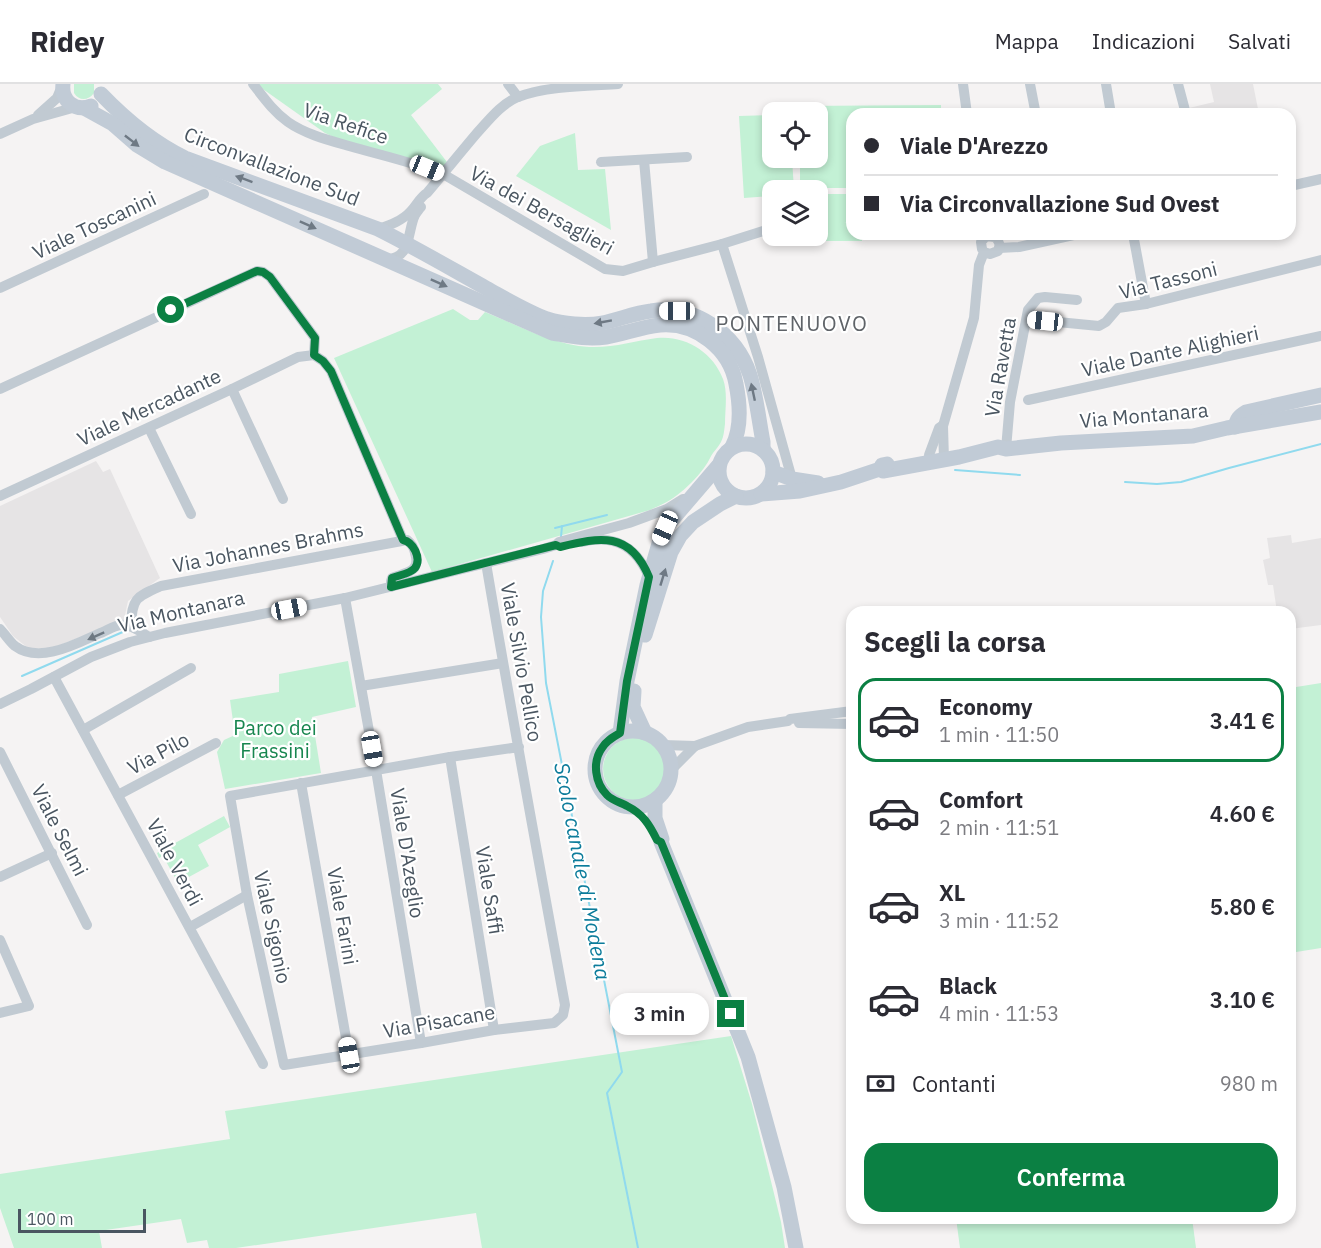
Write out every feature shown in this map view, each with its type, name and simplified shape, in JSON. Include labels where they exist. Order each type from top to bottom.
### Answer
[{"type":"main road","name":"Circonvallazione Sud","points":[[63,85],[67,101],[112,124],[137,145],[165,162],[552,333],[578,338],[605,337],[645,327],[682,326],[715,344],[726,357],[735,376],[739,397],[739,424],[736,440],[724,454],[719,465],[665,528],[660,540],[649,577],[627,681],[620,733]]},
{"type":"main road","name":"Circonvallazione Sud","points":[[80,108],[95,104],[101,89],[131,124],[157,143],[178,154],[378,229],[520,307],[548,319],[599,324],[652,311],[677,311],[700,318],[723,332],[738,350],[750,374],[763,450],[771,460],[773,472]]},
{"type":"main road","points":[[1235,427],[1237,419],[1246,412],[1321,395]]},
{"type":"main road","name":"Via Montanara","points":[[761,494],[800,491],[841,482],[880,469],[883,471],[998,441],[1006,449],[1061,443],[1186,437],[1321,412]]},
{"type":"main road","points":[[732,447],[748,444],[763,450]]},
{"type":"main road","points":[[719,465],[718,471],[725,489],[744,498],[761,494],[771,481],[773,472]]},
{"type":"main road","name":"Via Montanara","points":[[773,472],[792,479],[830,484]]},
{"type":"main road","points":[[645,733],[633,707],[635,669],[671,552],[680,536],[693,522],[736,496]]},
{"type":"main road","points":[[626,806],[646,804],[655,800],[669,782],[670,761],[663,745],[645,733],[633,731],[620,733],[609,739],[601,748],[596,772],[605,794],[646,821],[657,840],[661,842]]},
{"type":"main road","points":[[655,800],[655,818],[661,842],[748,1057],[784,1187],[795,1248]]},
{"type":"street","name":"Via Refice","points":[[253,84],[268,104],[299,129],[443,174]]},
{"type":"street","points":[[508,84],[518,98]]},
{"type":"street","points":[[385,259],[395,258],[402,254],[415,215],[428,198],[428,194],[450,164],[502,107],[518,98],[545,90],[579,85],[618,84]]},
{"type":"street","points":[[963,84],[966,108]]},
{"type":"street","points":[[1030,84],[1035,108]]},
{"type":"street","points":[[1106,84],[1110,108]]},
{"type":"street","points":[[1178,84],[1184,108]]},
{"type":"street","points":[[33,119],[51,105],[63,85]]},
{"type":"street","points":[[0,133],[33,119],[80,108]]},
{"type":"street","points":[[602,162],[687,157]]},
{"type":"street","points":[[644,160],[653,262]]},
{"type":"street","name":"Via dei Bersaglieri","points":[[443,174],[605,269],[623,271],[762,231]]},
{"type":"street","points":[[1296,185],[1321,179]]},
{"type":"street","name":"Viale Toscanini","points":[[0,288],[204,194]]},
{"type":"street","points":[[378,229],[394,224],[410,212],[423,196],[428,194]]},
{"type":"street","points":[[980,243],[993,254],[998,251],[998,240]]},
{"type":"street","points":[[999,248],[1048,240]]},
{"type":"street","points":[[1134,240],[1146,304]]},
{"type":"street","points":[[939,456],[943,426],[974,318],[980,243]]},
{"type":"street","points":[[722,244],[758,357],[792,479]]},
{"type":"street","name":"Via Tassoni","points":[[1027,319],[1099,326],[1106,322],[1118,308],[1146,304],[1321,260]]},
{"type":"street","points":[[0,390],[257,271],[263,272],[270,277],[315,338],[314,355],[331,371],[403,540],[407,540],[413,546],[417,564],[410,572],[392,578],[391,587]]},
{"type":"street","name":"Via Ravetta","points":[[1006,449],[1010,402],[1028,310],[1038,298],[1077,300]]},
{"type":"street","name":"Viale Dante Alighieri","points":[[1028,400],[1321,336]]},
{"type":"street","name":"Viale Mercadante","points":[[0,495],[149,428],[298,357],[314,355]]},
{"type":"street","points":[[232,389],[283,499]]},
{"type":"street","points":[[149,428],[191,514]]},
{"type":"street","name":"Via Montanara","points":[[0,704],[91,657],[130,642],[345,598],[486,563],[556,545],[559,542],[648,516],[683,499],[691,499]]},
{"type":"street","name":"Via Montanara","points":[[556,545],[560,547],[600,539],[617,542],[636,555],[649,577]]},
{"type":"street","name":"Via Johannes Brahms","points":[[131,626],[132,608],[135,601],[161,586],[403,540]]},
{"type":"street","name":"Viale Silvio Pellico","points":[[486,563],[565,1005],[563,1015]]},
{"type":"street","name":"Viale D'Azeglio","points":[[345,598],[421,1043]]},
{"type":"street","points":[[0,629],[15,646],[26,652],[37,653],[68,648],[120,625],[131,626],[149,637]]},
{"type":"street","points":[[361,686],[503,663]]},
{"type":"street","points":[[83,730],[191,668]]},
{"type":"street","name":"Viale Verdi","points":[[54,677],[263,1064]]},
{"type":"street","points":[[663,745],[695,746],[748,727],[846,712]]},
{"type":"street","points":[[788,721],[790,723],[846,724]]},
{"type":"street","name":"Via Pilo","points":[[118,795],[216,743]]},
{"type":"street","points":[[671,770],[695,746]]},
{"type":"street","points":[[301,783],[519,747]]},
{"type":"street","name":"Viale Selmi","points":[[0,752],[87,925]]},
{"type":"street","name":"Viale Saffi","points":[[450,757],[494,1030]]},
{"type":"street","name":"Viale Sigonio","points":[[284,1065],[247,895],[230,796],[301,783]]},
{"type":"street","name":"Viale Farini","points":[[301,783],[349,1055]]},
{"type":"street","points":[[0,878],[52,853]]},
{"type":"street","points":[[190,927],[247,895]]},
{"type":"street","points":[[0,940],[29,1006],[0,1013]]},
{"type":"street","name":"Via Pisacane","points":[[284,1065],[494,1030],[554,1023],[563,1015]]},
{"type":"shaded area","points":[[1210,84],[1253,84],[1258,108],[1189,108],[1214,102]]},
{"type":"shaded area","points":[[96,461],[103,472],[110,469],[160,578],[128,601],[124,620],[52,648],[28,648],[13,636],[0,617],[0,506]]},
{"type":"shaded area","points":[[1291,535],[1292,543],[1321,538],[1321,625],[1296,628],[1296,606],[1276,606],[1273,585],[1268,585],[1263,560],[1270,558],[1267,538]]},
{"type":"green space","points":[[74,84],[94,84],[94,93],[86,99],[78,98],[74,93]]},
{"type":"green space","points":[[258,84],[438,84],[442,89],[411,115],[450,166],[438,183],[407,166],[325,133]]},
{"type":"green space","points":[[941,105],[941,108],[846,108],[846,188],[828,188],[828,180],[800,180],[800,168],[828,168],[828,106]]},
{"type":"green space","points":[[762,115],[762,168],[793,168],[793,180],[762,180],[762,197],[744,198],[739,116]]},
{"type":"green space","points":[[575,133],[578,170],[605,169],[611,230],[516,176],[540,146]]},
{"type":"green space","points":[[828,194],[846,194],[846,223],[844,223],[846,223],[846,240],[862,241],[828,241]]},
{"type":"green space","points":[[453,309],[470,320],[478,320],[485,312],[562,343],[589,347],[667,338],[678,339],[697,347],[712,361],[723,379],[726,401],[721,442],[704,468],[688,486],[678,495],[650,510],[432,572],[334,358]]},
{"type":"green space","name":"Parco dei Frassini","points":[[348,661],[356,707],[312,717],[321,773],[225,789],[217,752],[224,740],[235,735],[230,700],[279,692],[279,674]]},
{"type":"green space","points":[[1321,683],[1321,948],[1296,952],[1296,687]]},
{"type":"green space","points":[[634,738],[646,740],[656,747],[663,757],[665,769],[663,781],[656,791],[646,798],[634,800],[622,798],[612,791],[605,781],[603,769],[605,757],[612,747],[622,740]]},
{"type":"green space","points":[[224,816],[230,827],[198,845],[209,866],[178,883],[163,856],[159,858],[157,853]]},
{"type":"green space","points":[[731,1036],[752,1104],[781,1222],[785,1248],[482,1248],[476,1213],[236,1248],[209,1248],[207,1240],[187,1243],[181,1219],[99,1231],[102,1248],[14,1248],[0,1208],[0,1174],[230,1139],[225,1111]]},
{"type":"green space","points":[[957,1224],[1193,1224],[1196,1248],[960,1248]]},
{"type":"waterway","points":[[1125,482],[1157,484],[1181,482],[1321,444]]},
{"type":"waterway","points":[[955,470],[1020,475]]},
{"type":"waterway","points":[[555,528],[607,515]]},
{"type":"waterway","points":[[561,537],[562,526]]},
{"type":"waterway","name":"Scolo canale di Modena","points":[[553,561],[543,591],[541,617],[546,683],[622,1072],[607,1093],[638,1248]]},
{"type":"waterway","points":[[22,676],[125,631]]},
{"type":"district","name":"PONTENUOVO","points":[[792,323]]},
{"type":"route","points":[[171,310],[257,271],[270,277],[315,338],[314,355],[331,371],[403,540],[407,540],[415,549],[418,561],[415,567],[410,572],[392,578],[391,587],[556,545],[560,547],[590,540],[617,542],[636,555],[649,577],[627,681],[620,733],[609,739],[601,748],[596,772],[605,794],[646,821],[657,840],[661,842],[731,1014]]}]
